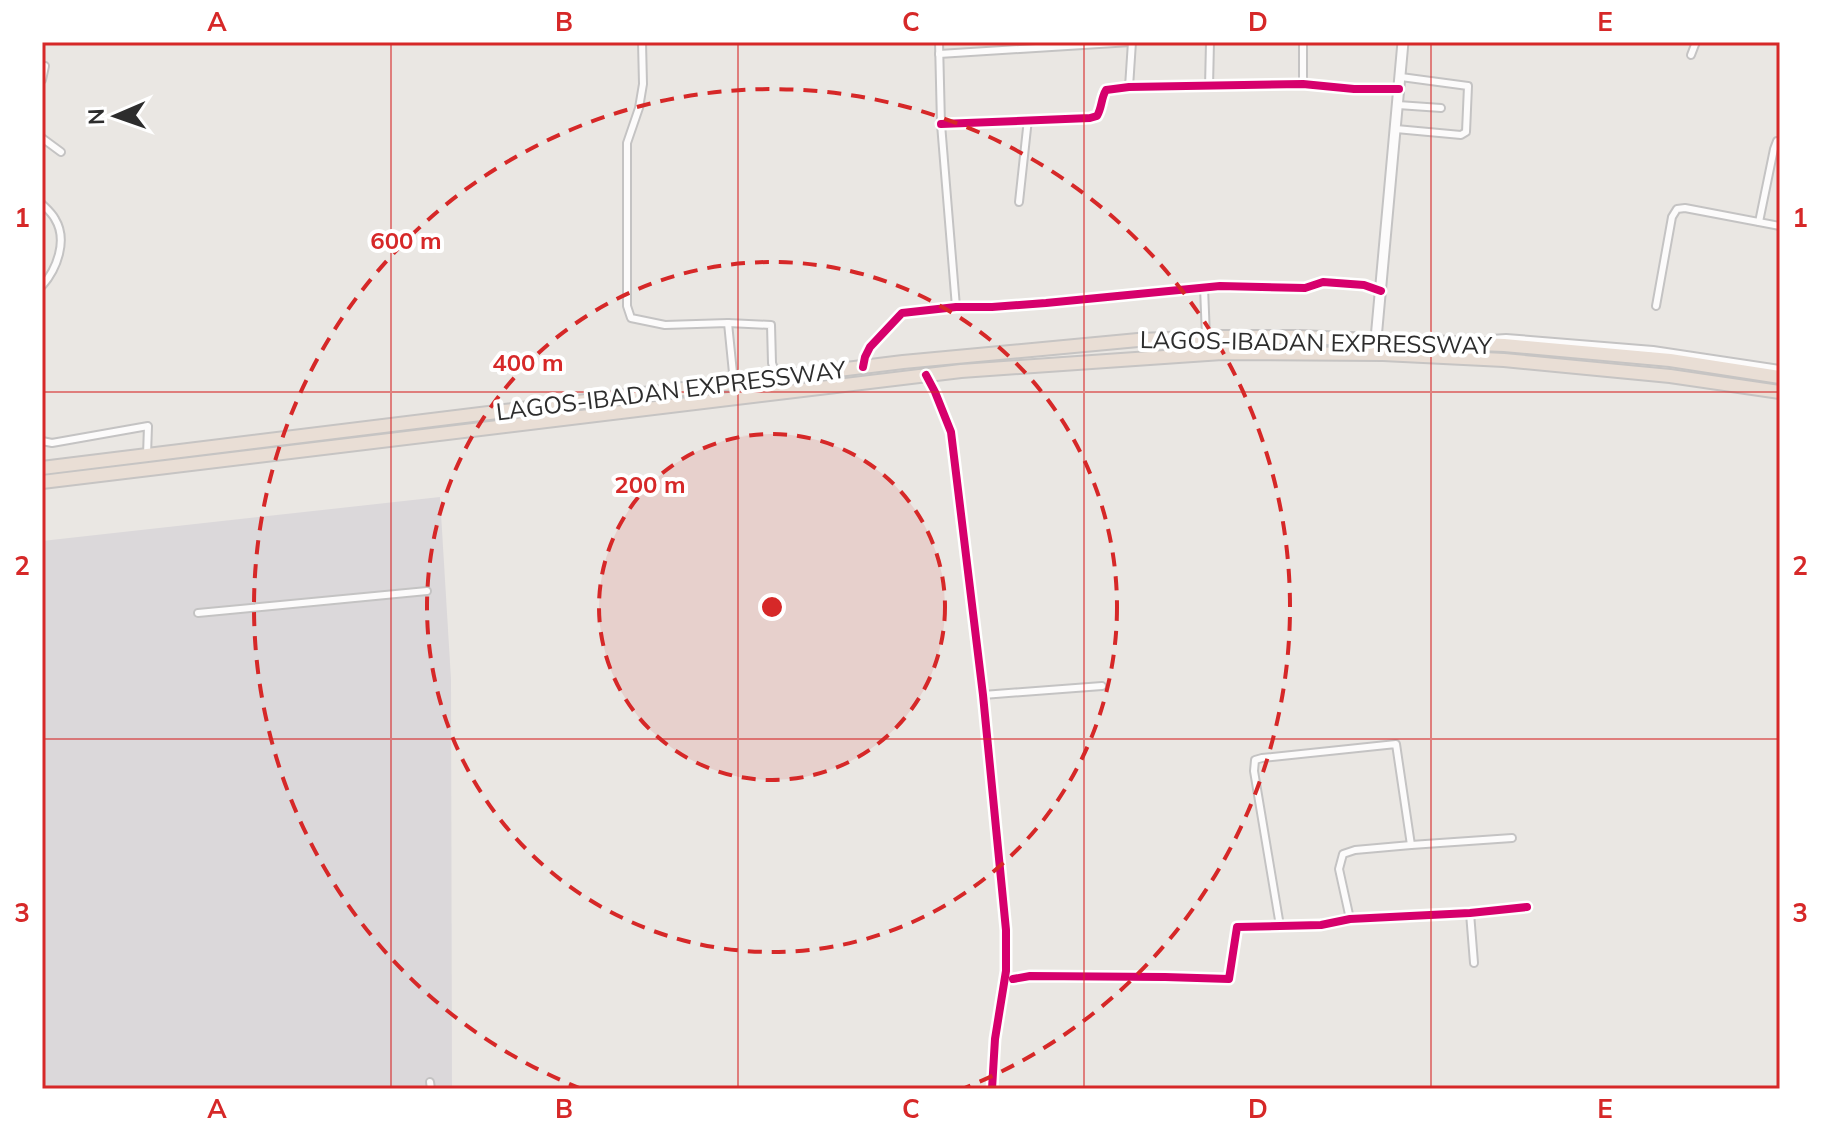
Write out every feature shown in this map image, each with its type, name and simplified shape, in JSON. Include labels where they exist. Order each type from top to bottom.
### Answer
[{"type":"highway","name":"LAGOS-IBADAN EXPRESSWAY","points":[[42,468],[960,355],[1138,340],[1206,337],[1376,338],[1504,345],[1670,360],[1780,377]]},
{"type":"highway","name":"LAGOS-IBADAN EXPRESSWAY","points":[[42,482],[961,371],[1222,353],[1383,354],[1504,360],[1670,376],[1780,392]]},
{"type":"street","points":[[642,42],[643,84],[639,108],[627,143],[627,306],[631,318],[657,324],[771,325],[772,363],[777,378]]},
{"type":"street","points":[[939,42],[941,124],[956,307]]},
{"type":"street","points":[[939,54],[1132,42],[1129,87]]},
{"type":"street","points":[[1209,87],[1210,42]]},
{"type":"street","points":[[1303,42],[1303,84]]},
{"type":"street","points":[[1403,42],[1376,338],[1506,338],[1580,343],[1653,350],[1780,369]]},
{"type":"street","points":[[1691,55],[1696,42]]},
{"type":"street","points":[[42,80],[45,66]]},
{"type":"street","points":[[1396,129],[1461,135],[1466,132],[1468,86],[1401,77]]},
{"type":"street","points":[[941,124],[1090,118],[1097,116],[1106,90],[1129,87],[1303,84],[1399,89]]},
{"type":"street","points":[[1398,105],[1441,108]]},
{"type":"street","points":[[1019,202],[1028,119]]},
{"type":"street","points":[[42,138],[61,152]]},
{"type":"street","points":[[1759,222],[1774,149],[1780,141]]},
{"type":"street","points":[[42,204],[57,220],[60,237],[59,256],[42,286]]},
{"type":"street","points":[[1656,306],[1672,217],[1677,209],[1780,226]]},
{"type":"street","points":[[863,367],[870,347],[902,313],[1204,287],[1305,288],[1323,282],[1364,285],[1381,291]]},
{"type":"street","points":[[1204,287],[1206,337]]},
{"type":"street","points":[[728,323],[734,383]]},
{"type":"street","points":[[926,375],[951,432],[983,695],[1006,930],[1006,971],[995,1039],[992,1089]]},
{"type":"street","points":[[42,441],[52,443],[148,426],[147,455]]},
{"type":"street","points":[[198,613],[427,591]]},
{"type":"street","points":[[983,695],[1102,686]]},
{"type":"street","points":[[1280,926],[1254,771],[1255,760],[1396,744],[1411,845]]},
{"type":"street","points":[[1350,919],[1339,869],[1343,854],[1355,850],[1512,838]]},
{"type":"street","points":[[1013,979],[1030,976],[1229,979],[1237,927],[1321,925],[1350,919],[1527,907]]},
{"type":"street","points":[[1470,913],[1474,963]]},
{"type":"shaded area","points":[[440,497],[451,679],[452,1089],[42,1089],[42,541]]},
{"type":"cycle path","points":[[941,124],[1090,118],[1097,116],[1106,90],[1129,87],[1303,84],[1399,89]]},
{"type":"cycle path","points":[[863,367],[870,347],[902,313],[1220,286],[1305,288],[1323,282],[1364,285],[1381,291]]},
{"type":"cycle path","points":[[926,375],[951,432],[983,695],[1006,930],[1006,971],[995,1039],[992,1089]]},
{"type":"cycle path","points":[[1013,979],[1030,976],[1229,979],[1237,927],[1321,925],[1350,919],[1527,907]]}]
